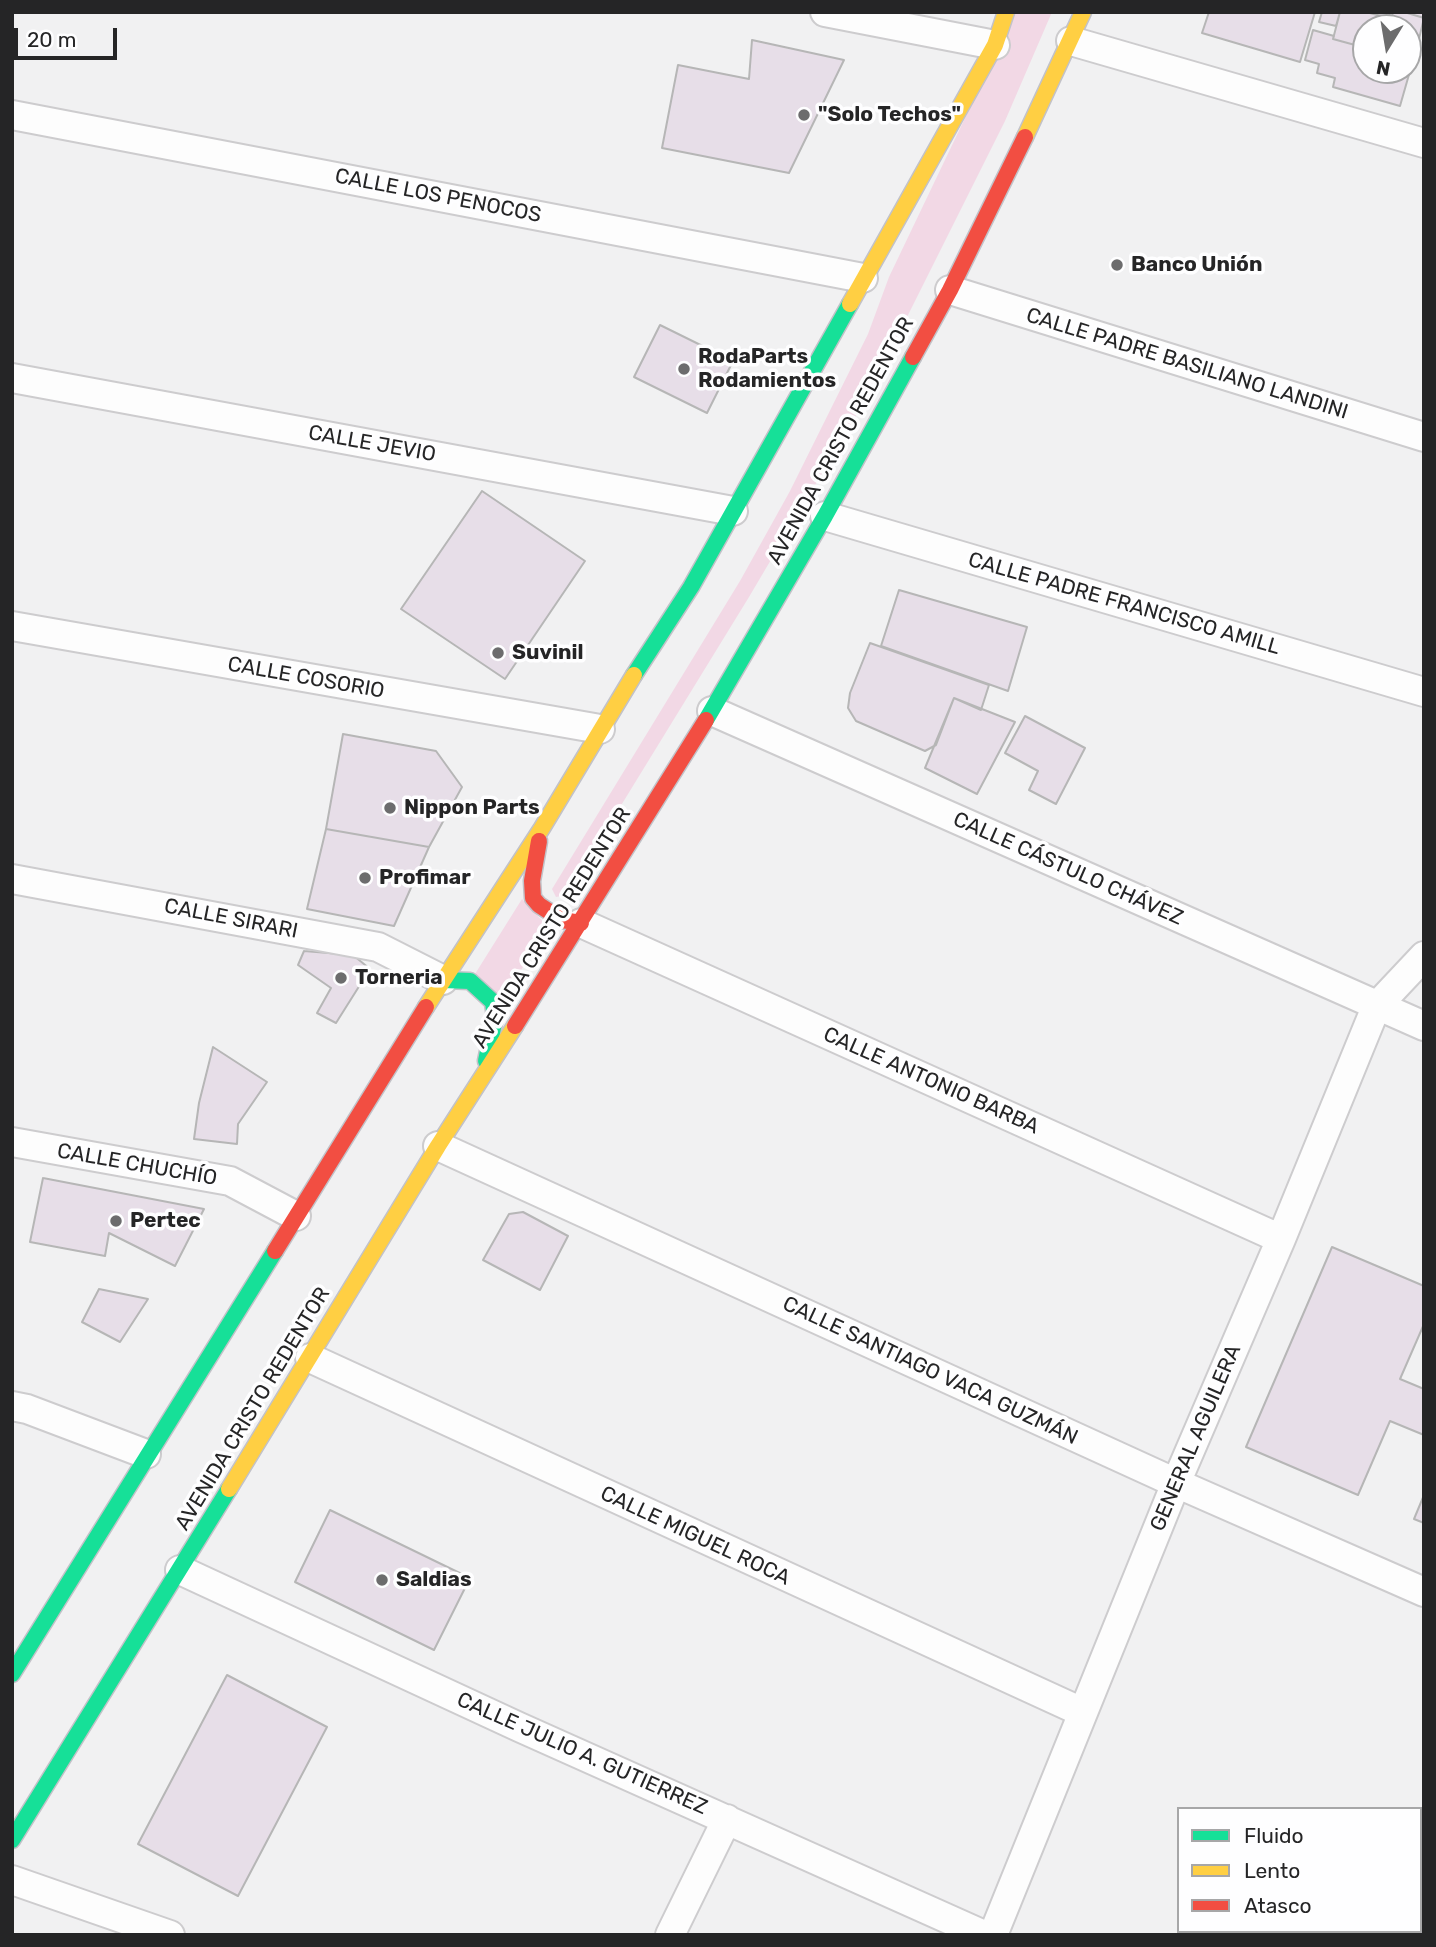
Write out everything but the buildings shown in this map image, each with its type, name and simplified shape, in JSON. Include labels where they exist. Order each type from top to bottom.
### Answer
[{"type":"main road","points":[[12,1674],[146,1454],[443,980],[542,828],[600,729],[691,587],[995,45],[1006,12]]},
{"type":"main road","name":"AVENIDA CRISTO REDENTOR","points":[[12,1840],[438,1146],[581,923],[712,711],[825,516],[950,290],[1083,12]]},
{"type":"main road","points":[[542,828],[532,881],[533,898],[562,920],[581,923]]},
{"type":"main road","points":[[443,980],[470,981],[488,995],[495,1010],[489,1052],[471,1095]]},
{"type":"street","points":[[825,12],[995,45]]},
{"type":"street","points":[[1071,41],[1424,143]]},
{"type":"street","name":"CALLE LOS PENOCOS","points":[[12,115],[863,278]]},
{"type":"street","name":"CALLE PADRE BASILIANO LANDINI","points":[[950,290],[1424,437]]},
{"type":"street","name":"CALLE JEVIO","points":[[12,378],[733,511]]},
{"type":"street","name":"CALLE PADRE FRANCISCO AMILL","points":[[825,516],[1424,692]]},
{"type":"street","name":"CALLE COSORIO","points":[[12,626],[600,729]]},
{"type":"street","name":"CALLE CÁSTULO CHÁVEZ","points":[[712,711],[1424,1026]]},
{"type":"street","name":"CALLE SIRARI","points":[[12,879],[378,947],[443,980]]},
{"type":"street","name":"CALLE ANTONIO BARBA","points":[[581,923],[1281,1239]]},
{"type":"street","name":"GENERAL AGUILERA","points":[[993,1935],[1176,1483],[1281,1239],[1376,1007],[1424,957]]},
{"type":"street","name":"CALLE CHUCHÍO","points":[[12,1142],[230,1181],[296,1216]]},
{"type":"street","name":"CALLE SANTIAGO VACA GUZMÁN","points":[[438,1146],[1176,1483],[1424,1592]]},
{"type":"street","name":"CALLE MIGUEL ROCA","points":[[310,1357],[1082,1712]]},
{"type":"street","points":[[12,1406],[27,1409],[146,1454]]},
{"type":"street","name":"CALLE JULIO A. GUTIERREZ","points":[[180,1570],[519,1727],[984,1935]]},
{"type":"street","points":[[670,1935],[727,1819]]},
{"type":"street","points":[[12,1880],[170,1935]]},
{"type":"shaded area","points":[[1011,12],[1052,12],[1005,121],[867,397],[749,597],[566,895],[556,897],[552,889],[740,581],[790,491],[868,334],[889,277],[977,93]]},
{"type":"shaded area","points":[[522,899],[548,927],[503,999],[475,974]]},
{"type":"traffic: fast","points":[[634,675],[691,587],[850,304]]},
{"type":"traffic: fast","points":[[706,720],[825,516],[913,357]]},
{"type":"traffic: fast","points":[[443,980],[470,981],[493,1002],[495,1018],[486,1061]]},
{"type":"traffic: fast","points":[[12,1674],[275,1251]]},
{"type":"traffic: fast","points":[[12,1840],[229,1489]]},
{"type":"traffic: slow","points":[[850,304],[995,45],[1006,12]]},
{"type":"traffic: slow","points":[[1025,137],[1083,12]]},
{"type":"traffic: slow","points":[[426,1007],[542,828],[634,675]]},
{"type":"traffic: slow","points":[[229,1489],[438,1146],[515,1026]]},
{"type":"traffic: jam","points":[[913,357],[950,290],[1025,137]]},
{"type":"traffic: jam","points":[[515,1026],[706,720]]},
{"type":"traffic: jam","points":[[539,841],[532,881],[533,898],[562,920],[581,923]]},
{"type":"traffic: jam","points":[[275,1251],[426,1007]]},
{"type":"place","name":"\"Solo Techos\"","points":[[804,115]]},
{"type":"place","name":"Banco Unión","points":[[1117,265]]},
{"type":"place","name":"RodaParts Rodamientos","points":[[684,369]]},
{"type":"place","name":"Suvinil","points":[[498,653]]},
{"type":"place","name":"Nippon Parts","points":[[390,808]]},
{"type":"place","name":"Profimar","points":[[365,878]]},
{"type":"place","name":"Torneria","points":[[341,978]]},
{"type":"place","name":"Pertec","points":[[116,1221]]},
{"type":"place","name":"Saldias","points":[[382,1580]]}]
